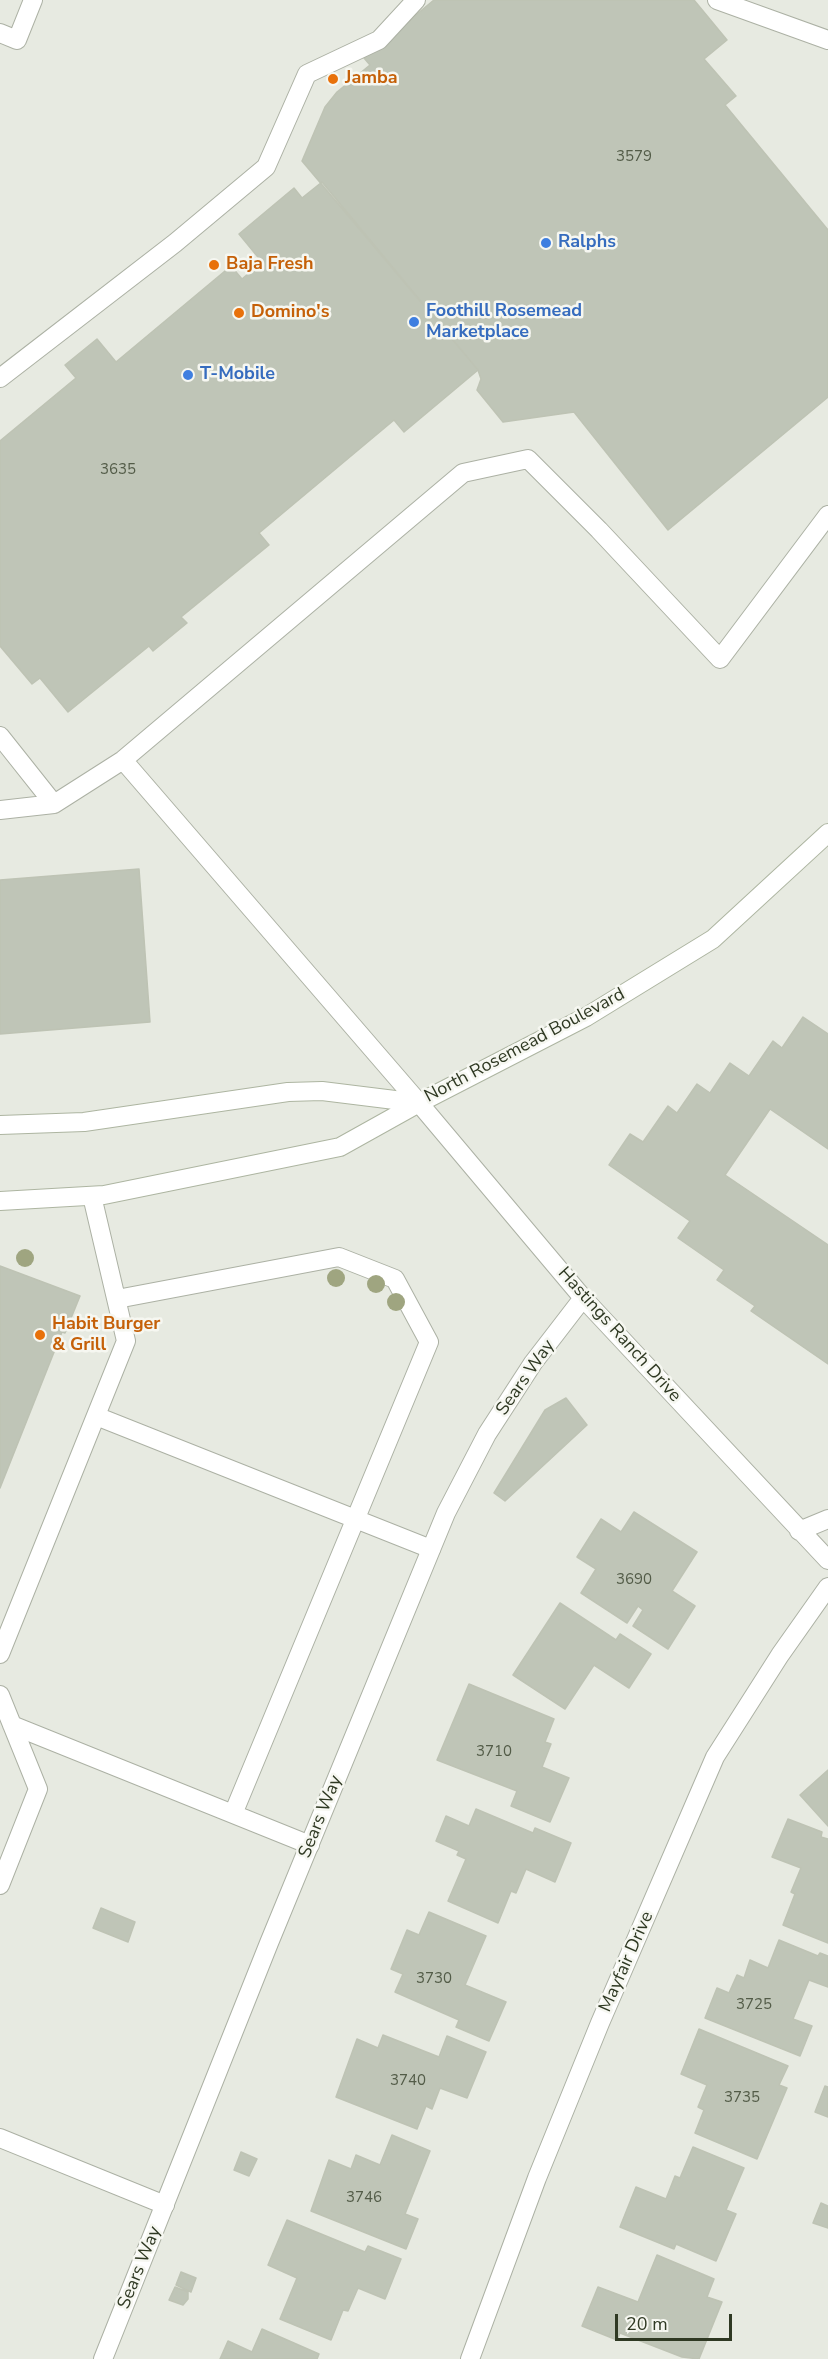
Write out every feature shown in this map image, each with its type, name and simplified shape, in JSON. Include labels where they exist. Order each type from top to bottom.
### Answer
[{"type":"street","points":[[0,33],[17,40],[33,0]]},
{"type":"street","points":[[0,378],[175,243],[266,167],[307,74],[379,40],[416,0]]},
{"type":"street","points":[[717,0],[828,40]]},
{"type":"street","points":[[0,810],[54,804],[123,760],[463,473],[528,459],[599,530],[720,659],[828,515]]},
{"type":"street","points":[[0,736],[54,804]]},
{"type":"street","name":"Hastings Ranch Drive","points":[[123,760],[419,1103],[583,1298],[828,1560]]},
{"type":"street","name":"North Rosemead Boulevard","points":[[0,1201],[92,1196],[340,1147],[419,1103],[586,1017],[713,939],[828,832]]},
{"type":"street","name":"North Rosemead Boulevard","points":[[0,1125],[84,1122],[288,1092],[322,1091],[419,1103]]},
{"type":"street","points":[[0,1654],[126,1341],[92,1196]]},
{"type":"street","points":[[117,1299],[339,1257],[395,1279],[429,1342],[233,1814]]},
{"type":"street","name":"Sears Way","points":[[103,2359],[446,1513],[487,1434],[533,1363],[583,1298]]},
{"type":"street","points":[[96,1416],[431,1549]]},
{"type":"street","points":[[799,1531],[828,1519]]},
{"type":"street","name":"Mayfair Drive","points":[[470,2359],[537,2178],[600,2023],[715,1757],[780,1655],[828,1587]]},
{"type":"street","points":[[0,1695],[38,1789],[0,1885]]},
{"type":"street","points":[[12,1725],[310,1845]]},
{"type":"street","points":[[0,2138],[165,2205]]},
{"type":"building","points":[[434,0],[694,0],[727,40],[704,59],[736,96],[725,105],[828,230],[828,397],[668,530],[574,412],[503,422],[477,390],[481,379],[478,370],[302,161],[325,107],[337,92],[370,65],[364,58]]},
{"type":"building","points":[[322,182],[478,370],[404,432],[394,420],[259,533],[269,545],[181,617],[187,623],[153,651],[149,646],[68,712],[40,678],[32,684],[0,646],[0,441],[76,378],[65,365],[97,339],[116,362],[231,266],[242,279],[262,262],[239,234],[294,188],[302,198]]},
{"type":"building","points":[[139,869],[150,1022],[0,1034],[0,880]]},
{"type":"building","points":[[803,1017],[828,1034],[828,1149],[770,1109],[725,1175],[828,1245],[828,1364],[751,1311],[755,1306],[717,1280],[724,1270],[678,1238],[690,1221],[609,1165],[630,1134],[643,1142],[668,1106],[677,1113],[697,1084],[710,1093],[730,1063],[749,1076],[773,1041],[782,1048]]},
{"type":"building","points":[[0,1266],[80,1296],[65,1333],[62,1332],[0,1488]]},
{"type":"building","points":[[566,1398],[587,1425],[505,1501],[494,1493],[545,1410]]},
{"type":"building","points":[[634,1512],[697,1552],[672,1591],[695,1606],[668,1649],[633,1626],[643,1610],[638,1606],[627,1623],[581,1593],[596,1569],[577,1557],[601,1519],[621,1532]]},
{"type":"building","points":[[560,1603],[616,1640],[620,1634],[651,1654],[629,1688],[594,1665],[565,1709],[513,1675]]},
{"type":"building","points":[[469,1684],[554,1719],[545,1742],[551,1744],[542,1767],[569,1778],[550,1822],[511,1806],[517,1791],[437,1760]]},
{"type":"building","points":[[828,1770],[828,1826],[800,1795]]},
{"type":"building","points":[[476,1809],[533,1833],[535,1828],[571,1843],[555,1882],[526,1869],[516,1893],[511,1891],[498,1923],[448,1901],[466,1859],[457,1855],[459,1851],[436,1841],[446,1816],[469,1826]]},
{"type":"building","points":[[788,1819],[822,1832],[821,1837],[828,1839],[828,1943],[783,1925],[795,1894],[791,1892],[801,1868],[772,1857]]},
{"type":"building","points":[[101,1908],[135,1922],[128,1942],[93,1928]]},
{"type":"building","points":[[429,1912],[486,1936],[465,1985],[506,2002],[489,2041],[456,2027],[459,2020],[395,1992],[403,1974],[391,1969],[407,1930],[419,1935]]},
{"type":"building","points":[[779,1940],[818,1956],[820,1953],[828,1956],[828,1987],[809,1980],[793,2019],[812,2026],[800,2056],[705,2018],[717,1988],[729,1993],[737,1975],[744,1978],[750,1960],[768,1968]]},
{"type":"building","points":[[699,2029],[788,2066],[779,2085],[787,2088],[757,2159],[695,2133],[704,2110],[698,2107],[707,2085],[681,2074]]},
{"type":"building","points":[[383,2035],[439,2057],[447,2036],[486,2052],[467,2098],[440,2088],[432,2109],[426,2106],[417,2129],[336,2097],[357,2039],[378,2048]]},
{"type":"building","points":[[825,2086],[828,2087],[828,2117],[815,2112]]},
{"type":"building","points":[[392,2135],[430,2151],[405,2214],[418,2219],[406,2249],[311,2211],[329,2160],[351,2169],[356,2155],[380,2165]]},
{"type":"building","points":[[693,2147],[744,2168],[726,2210],[736,2214],[716,2261],[676,2244],[674,2249],[620,2227],[636,2187],[666,2199],[675,2176],[680,2178]]},
{"type":"building","points":[[241,2152],[257,2159],[249,2176],[234,2170]]},
{"type":"building","points":[[821,2203],[828,2206],[828,2228],[813,2223]]},
{"type":"building","points":[[287,2220],[365,2252],[368,2246],[401,2259],[385,2299],[358,2288],[348,2311],[343,2310],[331,2340],[280,2319],[297,2278],[268,2265]]},
{"type":"building","points":[[657,2255],[714,2279],[707,2297],[722,2302],[699,2359],[682,2357],[620,2333],[617,2340],[582,2326],[598,2287],[638,2302]]},
{"type":"building","points":[[181,2272],[196,2278],[191,2292],[176,2285]]},
{"type":"building","points":[[175,2287],[188,2292],[188,2299],[183,2305],[169,2300]]},
{"type":"building","points":[[262,2329],[319,2354],[317,2359],[220,2359],[228,2341],[252,2352]]},
{"type":"place","name":"Jamba","points":[[333,79]]},
{"type":"place","name":"Ralphs","points":[[546,243]]},
{"type":"place","name":"Baja Fresh","points":[[214,265]]},
{"type":"place","name":"Domino's","points":[[239,313]]},
{"type":"place","name":"Foothill Rosemead Marketplace","points":[[414,322]]},
{"type":"place","name":"T-Mobile","points":[[188,375]]},
{"type":"place","name":"Habit Burger & Grill","points":[[40,1335]]}]
